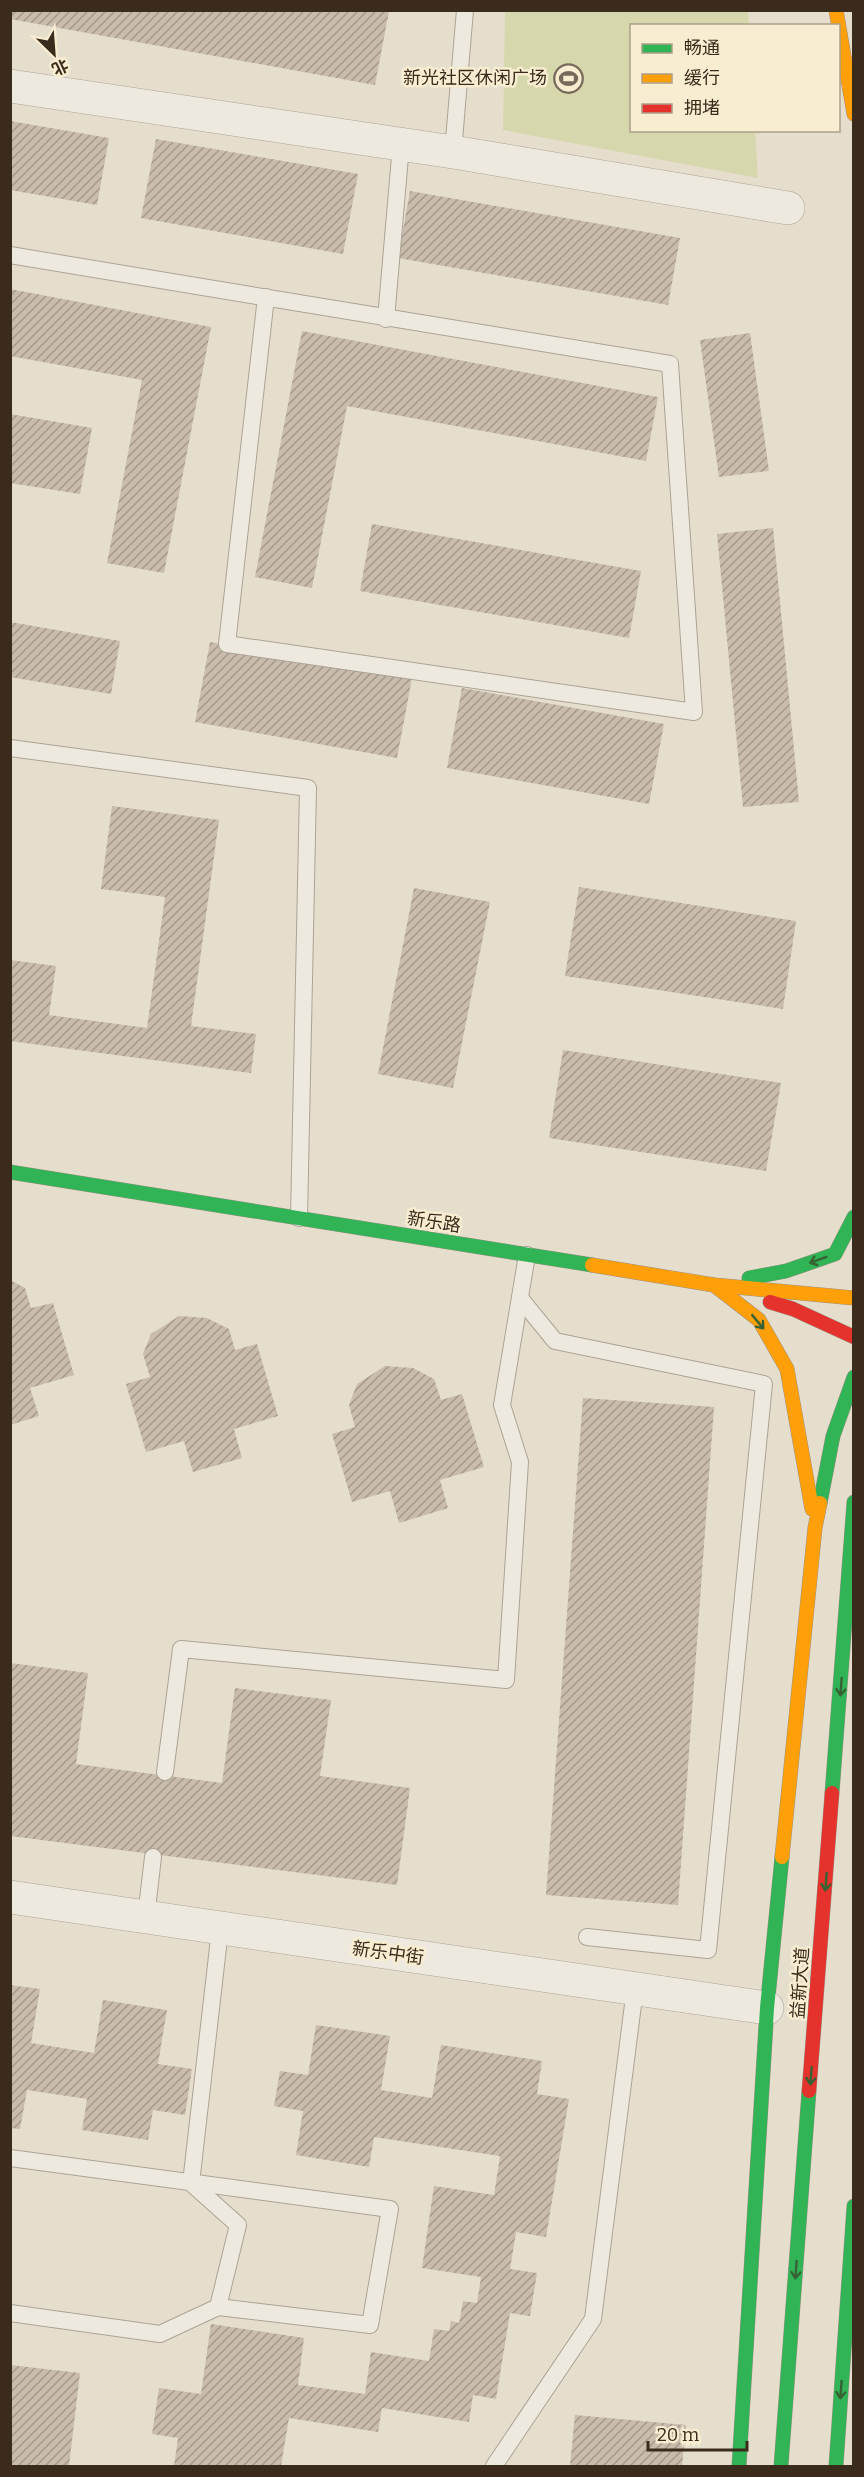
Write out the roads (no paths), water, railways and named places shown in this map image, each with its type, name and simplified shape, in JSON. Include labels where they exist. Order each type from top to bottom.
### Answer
[{"type":"main road","points":[[840,33],[854,114]]},
{"type":"main road","name":"新乐路","points":[[10,1172],[714,1285],[854,1298]]},
{"type":"main road","points":[[714,1285],[786,1271],[835,1254],[854,1217]]},
{"type":"main road","points":[[714,1285],[793,1309],[854,1337]]},
{"type":"main road","points":[[714,1285],[759,1320],[787,1369],[815,1528]]},
{"type":"main road","points":[[739,2466],[767,2008],[815,1528],[833,1436],[854,1377]]},
{"type":"main road","name":"益新大道","points":[[781,2466],[854,1502]]},
{"type":"main road","points":[[836,2466],[854,2206]]},
{"type":"street","points":[[10,86],[453,152],[788,208]]},
{"type":"street","name":"新乐中街","points":[[10,1897],[767,2008]]},
{"type":"lane","points":[[453,152],[465,10]]},
{"type":"lane","points":[[386,319],[401,146]]},
{"type":"lane","points":[[10,255],[266,297],[386,319],[670,364],[694,712],[227,644],[266,297]]},
{"type":"lane","points":[[10,748],[308,788],[299,1218]]},
{"type":"lane","points":[[165,1772],[181,1649],[506,1680],[520,1462],[501,1406],[527,1255]]},
{"type":"lane","points":[[520,1298],[555,1341],[764,1384],[708,1950],[587,1937]]},
{"type":"lane","points":[[146,1917],[153,1857]]},
{"type":"lane","points":[[191,2183],[220,1929]]},
{"type":"lane","points":[[494,2466],[593,2319],[635,1989]]},
{"type":"lane","points":[[10,2158],[390,2209],[370,2325],[218,2307],[160,2334],[10,2313]]},
{"type":"lane","points":[[191,2183],[238,2225],[218,2307]]},
{"type":"place","name":"新光社区休闲广场","points":[[568,78]]}]
